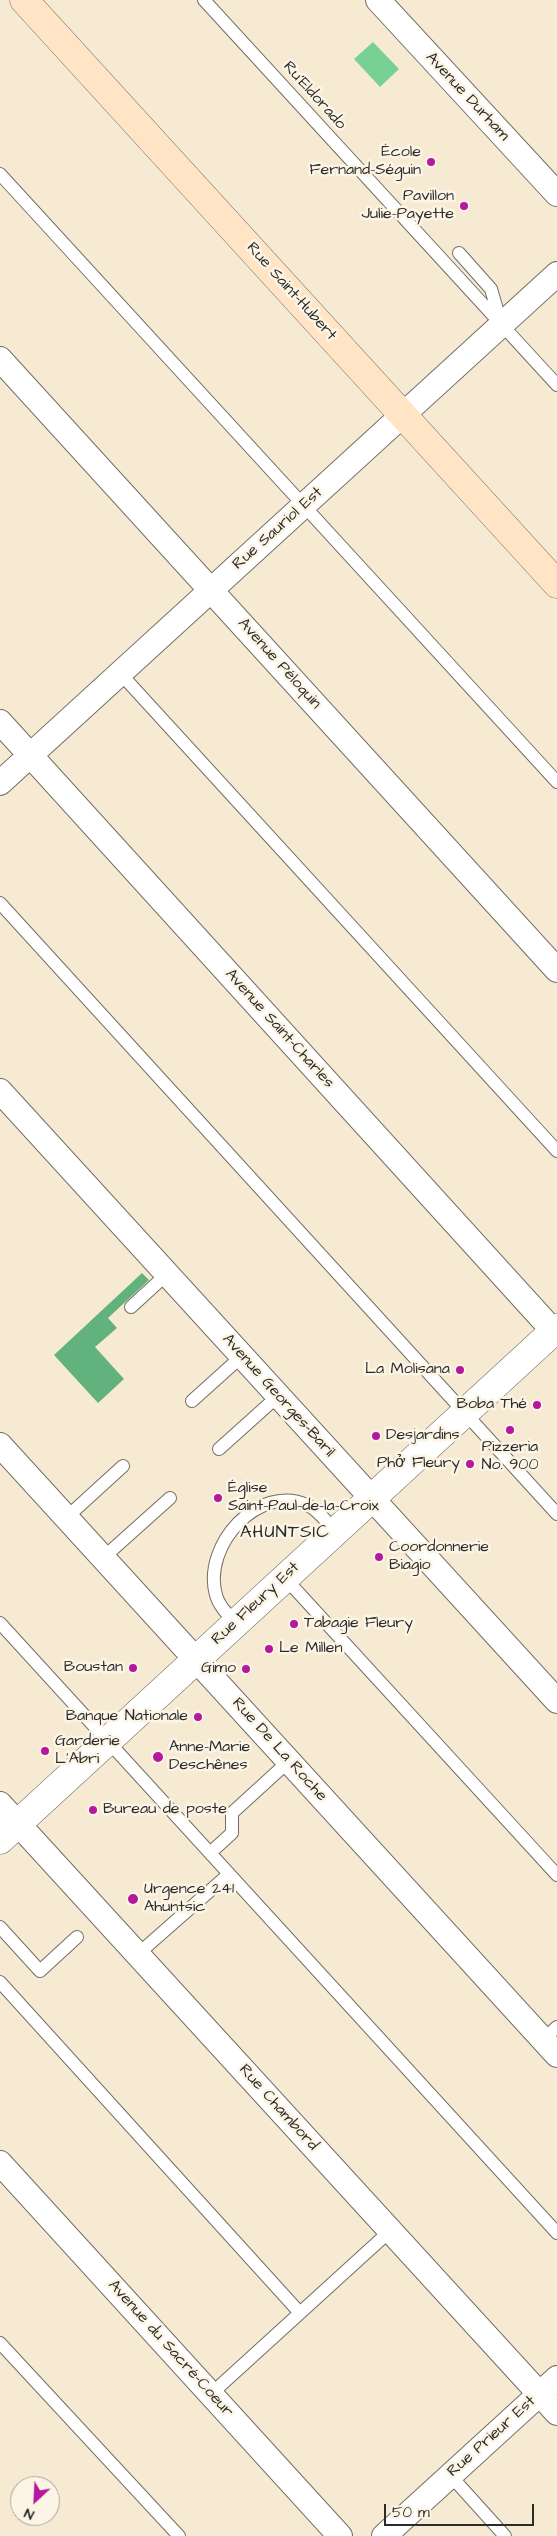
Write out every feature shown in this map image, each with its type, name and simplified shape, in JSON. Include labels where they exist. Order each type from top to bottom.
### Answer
[{"type":"main road","name":"Rue Saint-Hubert","points":[[24,0],[405,415],[557,584]]},
{"type":"street","name":"Avenue Durham","points":[[378,0],[557,194]]},
{"type":"street","name":"Rue Sauriol Est","points":[[0,783],[405,415],[557,274]]},
{"type":"street","name":"Avenue Péloquin","points":[[0,359],[557,970]]},
{"type":"street","name":"Avenue Saint-Charles","points":[[0,722],[556,1332]]},
{"type":"street","name":"Avenue Georges-Baril","points":[[0,1091],[557,1701]]},
{"type":"street","name":"Rue Fleury Est","points":[[6,1822],[107,1740],[464,1413],[556,1332]]},
{"type":"street","name":"Rue De La Roche","points":[[0,1445],[289,1761],[552,2041]]},
{"type":"street","name":"Rue Chambord","points":[[6,1822],[138,1954],[557,2413]]},
{"type":"street","name":"Avenue du Sacré-Coeur","points":[[0,2163],[340,2536]]},
{"type":"street","name":"Rue Prieur Est","points":[[384,2536],[557,2378]]},
{"type":"lane","name":"Ru’Eldorado","points":[[204,0],[557,385]]},
{"type":"lane","points":[[0,174],[557,782]]},
{"type":"lane","points":[[459,253],[491,290],[502,325]]},
{"type":"lane","points":[[120,673],[557,1151]]},
{"type":"lane","points":[[0,903],[557,1514]]},
{"type":"lane","points":[[131,1307],[167,1274]]},
{"type":"lane","points":[[192,1401],[242,1356]]},
{"type":"lane","points":[[219,1449],[278,1396]]},
{"type":"lane","points":[[66,1518],[124,1466]]},
{"type":"lane","points":[[103,1558],[170,1498]]},
{"type":"lane","points":[[236,1623],[216,1598],[214,1572],[222,1542],[239,1522],[261,1508],[274,1503],[295,1502],[312,1508],[336,1531]]},
{"type":"lane","points":[[285,1578],[557,1875]]},
{"type":"lane","points":[[0,1623],[557,2233]]},
{"type":"lane","points":[[210,1853],[232,1833],[232,1813],[289,1761]]},
{"type":"lane","points":[[138,1954],[229,1874]]},
{"type":"lane","points":[[0,1927],[40,1971],[77,1937]]},
{"type":"lane","points":[[0,1982],[300,2314]]},
{"type":"lane","points":[[211,2394],[390,2232]]},
{"type":"lane","points":[[0,2343],[179,2536]]},
{"type":"lane","points":[[450,2475],[505,2536]]},
{"type":"green space","points":[[373,42],[399,69],[380,87],[354,59]]},
{"type":"green space","points":[[142,1273],[149,1280],[108,1318],[117,1328],[95,1347],[124,1379],[98,1403],[54,1355]]},
{"type":"place","name":"École Fernand-Séguin","points":[[431,162]]},
{"type":"place","name":"Pavillon Julie-Payette","points":[[464,206]]},
{"type":"place","name":"La Molisana","points":[[460,1370]]},
{"type":"place","name":"Boba Thé","points":[[537,1405]]},
{"type":"place","name":"Pizzeria No. 900","points":[[510,1430]]},
{"type":"place","name":"Desjardins","points":[[376,1436]]},
{"type":"place","name":"Phở Fleury","points":[[470,1464]]},
{"type":"place","name":"Église Saint-Paul-de-la-Croix","points":[[218,1498]]},
{"type":"place","name":"Coordonnerie Biagio","points":[[379,1557]]},
{"type":"place","name":"Tabagie Fleury","points":[[294,1624]]},
{"type":"place","name":"Le Millen","points":[[269,1649]]},
{"type":"place","name":"Boustan","points":[[133,1668]]},
{"type":"place","name":"Gimo","points":[[246,1669]]},
{"type":"place","name":"Banque Nationale","points":[[198,1717]]},
{"type":"place","name":"Garderie L'Abri","points":[[45,1751]]},
{"type":"place","name":"Anne-Marie Deschênes","points":[[158,1757]]},
{"type":"place","name":"Bureau de poste","points":[[93,1810]]},
{"type":"place","name":"Urgence 241 Ahuntsic","points":[[133,1899]]},
{"type":"district","name":"AHUNTSIC","points":[[285,1533]]}]
